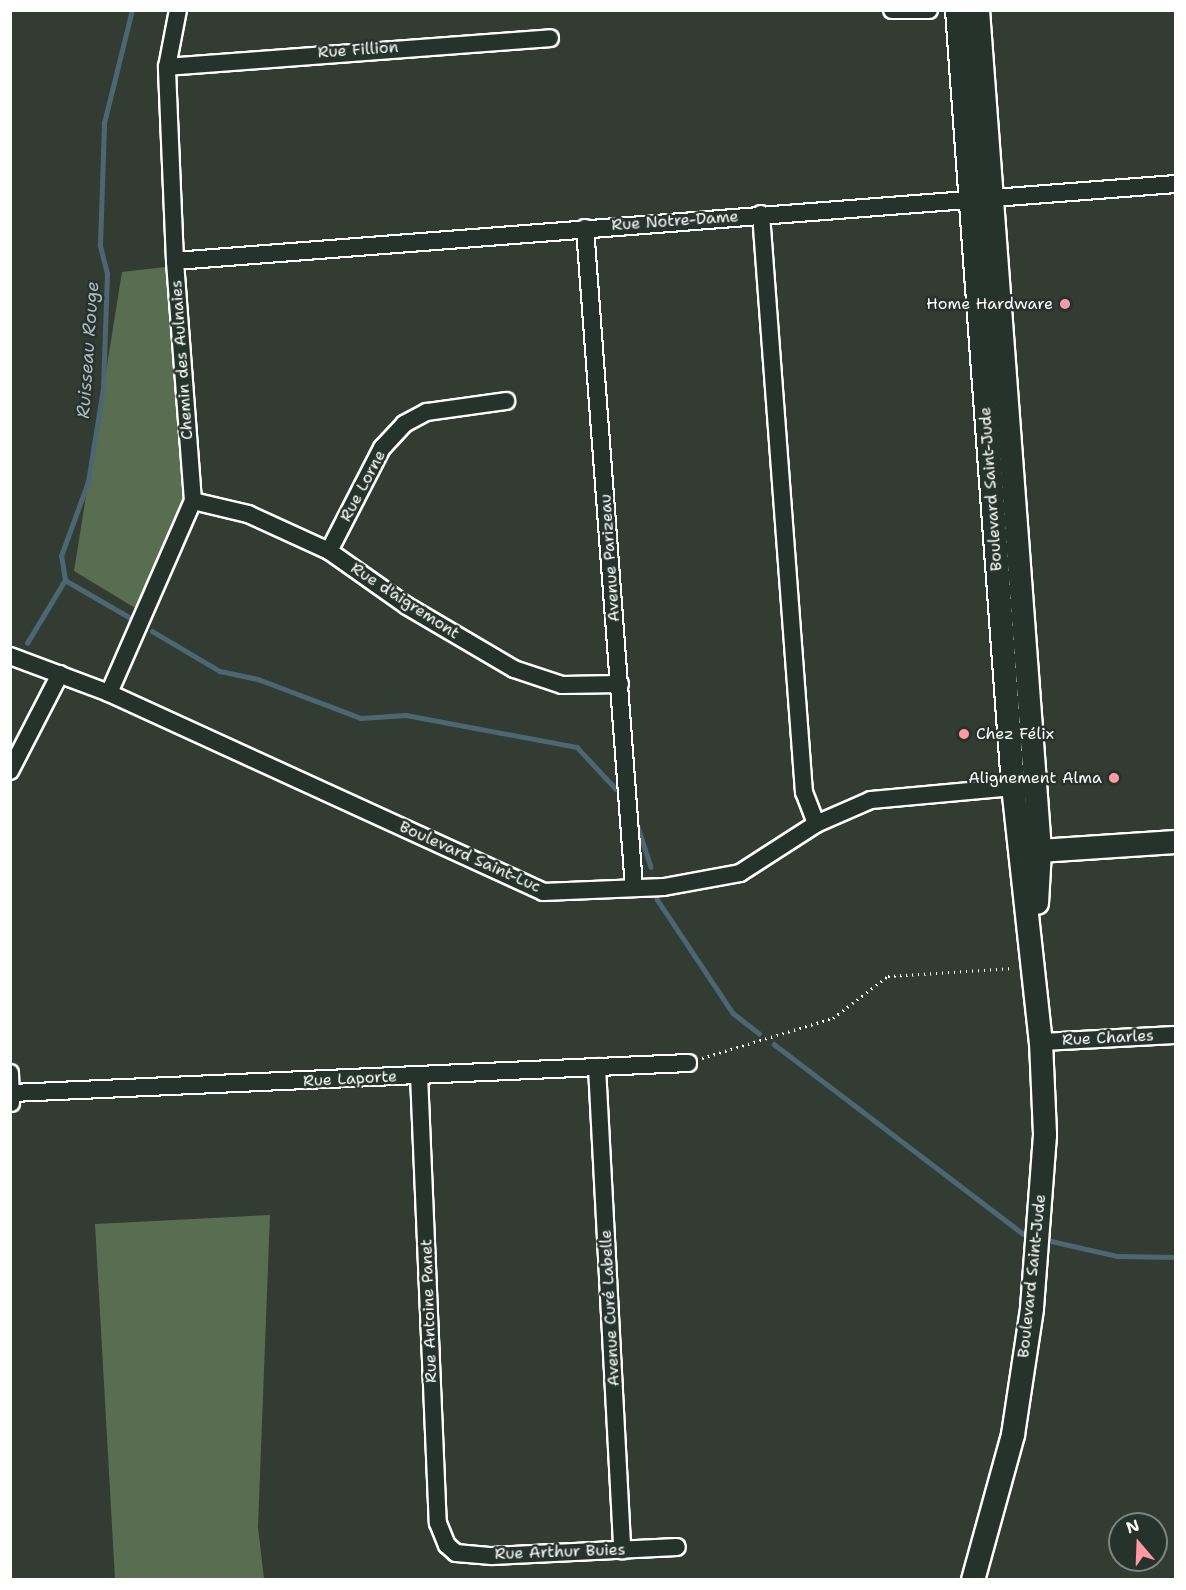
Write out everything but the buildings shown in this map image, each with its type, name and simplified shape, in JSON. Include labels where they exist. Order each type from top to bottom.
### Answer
[{"type":"street","name":"Chemin des Aulnaies","points":[[110,693],[193,501],[175,261],[167,67],[178,10]]},
{"type":"street","points":[[892,10],[929,10]]},
{"type":"street","name":"Boulevard Saint-Jude","points":[[957,10],[981,199],[1030,852],[1034,967],[1041,1042],[1045,1135],[1032,1309],[1013,1435],[973,1580]]},
{"type":"street","name":"Boulevard Saint-Jude","points":[[978,10],[981,199]]},
{"type":"street","name":"Rue Fillion","points":[[167,67],[550,38]]},
{"type":"street","name":"Rue Notre-Dame","points":[[175,261],[761,214],[1176,184]]},
{"type":"street","points":[[761,214],[804,792],[816,824]]},
{"type":"street","name":"Avenue Parizeau","points":[[585,228],[634,888]]},
{"type":"street","name":"Rue Lorne","points":[[329,551],[382,447],[404,424],[427,412],[506,401]]},
{"type":"street","name":"Rue d'aigremont","points":[[193,501],[248,514],[329,551],[407,606],[514,669],[562,685],[620,684]]},
{"type":"street","name":"Boulevard Saint-Luc","points":[[10,656],[110,693],[543,892],[664,887],[740,873],[816,824],[871,800],[1024,786]]},
{"type":"street","points":[[10,771],[60,675]]},
{"type":"street","points":[[1030,852],[1176,842]]},
{"type":"street","name":"Rue Charles","points":[[1041,1042],[1176,1035]]},
{"type":"street","name":"Rue Laporte","points":[[11,1098],[419,1075],[688,1063]]},
{"type":"street","name":"Avenue Curé Labelle","points":[[597,1067],[622,1550]]},
{"type":"street","points":[[10,1073],[11,1098]]},
{"type":"street","name":"Rue Antoine Panet","points":[[419,1075],[438,1524],[447,1545]]},
{"type":"street","name":"Rue Arthur Buies","points":[[447,1545],[456,1553],[492,1556],[677,1547]]},
{"type":"path","points":[[688,1063],[832,1018],[888,976],[1034,967]]},
{"type":"green space","points":[[165,267],[193,501],[145,614],[74,571],[122,272]]},
{"type":"green space","points":[[270,1215],[258,1527],[264,1579],[115,1579],[95,1224]]},
{"type":"waterway","name":"Ruisseau Rouge","points":[[27,643],[65,580],[61,556],[88,482],[103,388],[107,274],[100,245],[104,123],[132,10]]},
{"type":"waterway","points":[[65,580],[129,617]]},
{"type":"waterway","points":[[152,631],[220,671],[258,679],[361,718],[406,715],[577,747],[616,789]]},
{"type":"waterway","points":[[637,824],[651,867]]},
{"type":"waterway","points":[[657,899],[733,1013],[759,1033]]},
{"type":"waterway","points":[[774,1044],[1023,1234]]},
{"type":"waterway","points":[[1051,1241],[1117,1256],[1176,1257]]},
{"type":"place","name":"Home Hardware","points":[[1065,304]]},
{"type":"place","name":"Chez Félix","points":[[964,734]]},
{"type":"place","name":"Alignement Alma","points":[[1114,778]]}]
